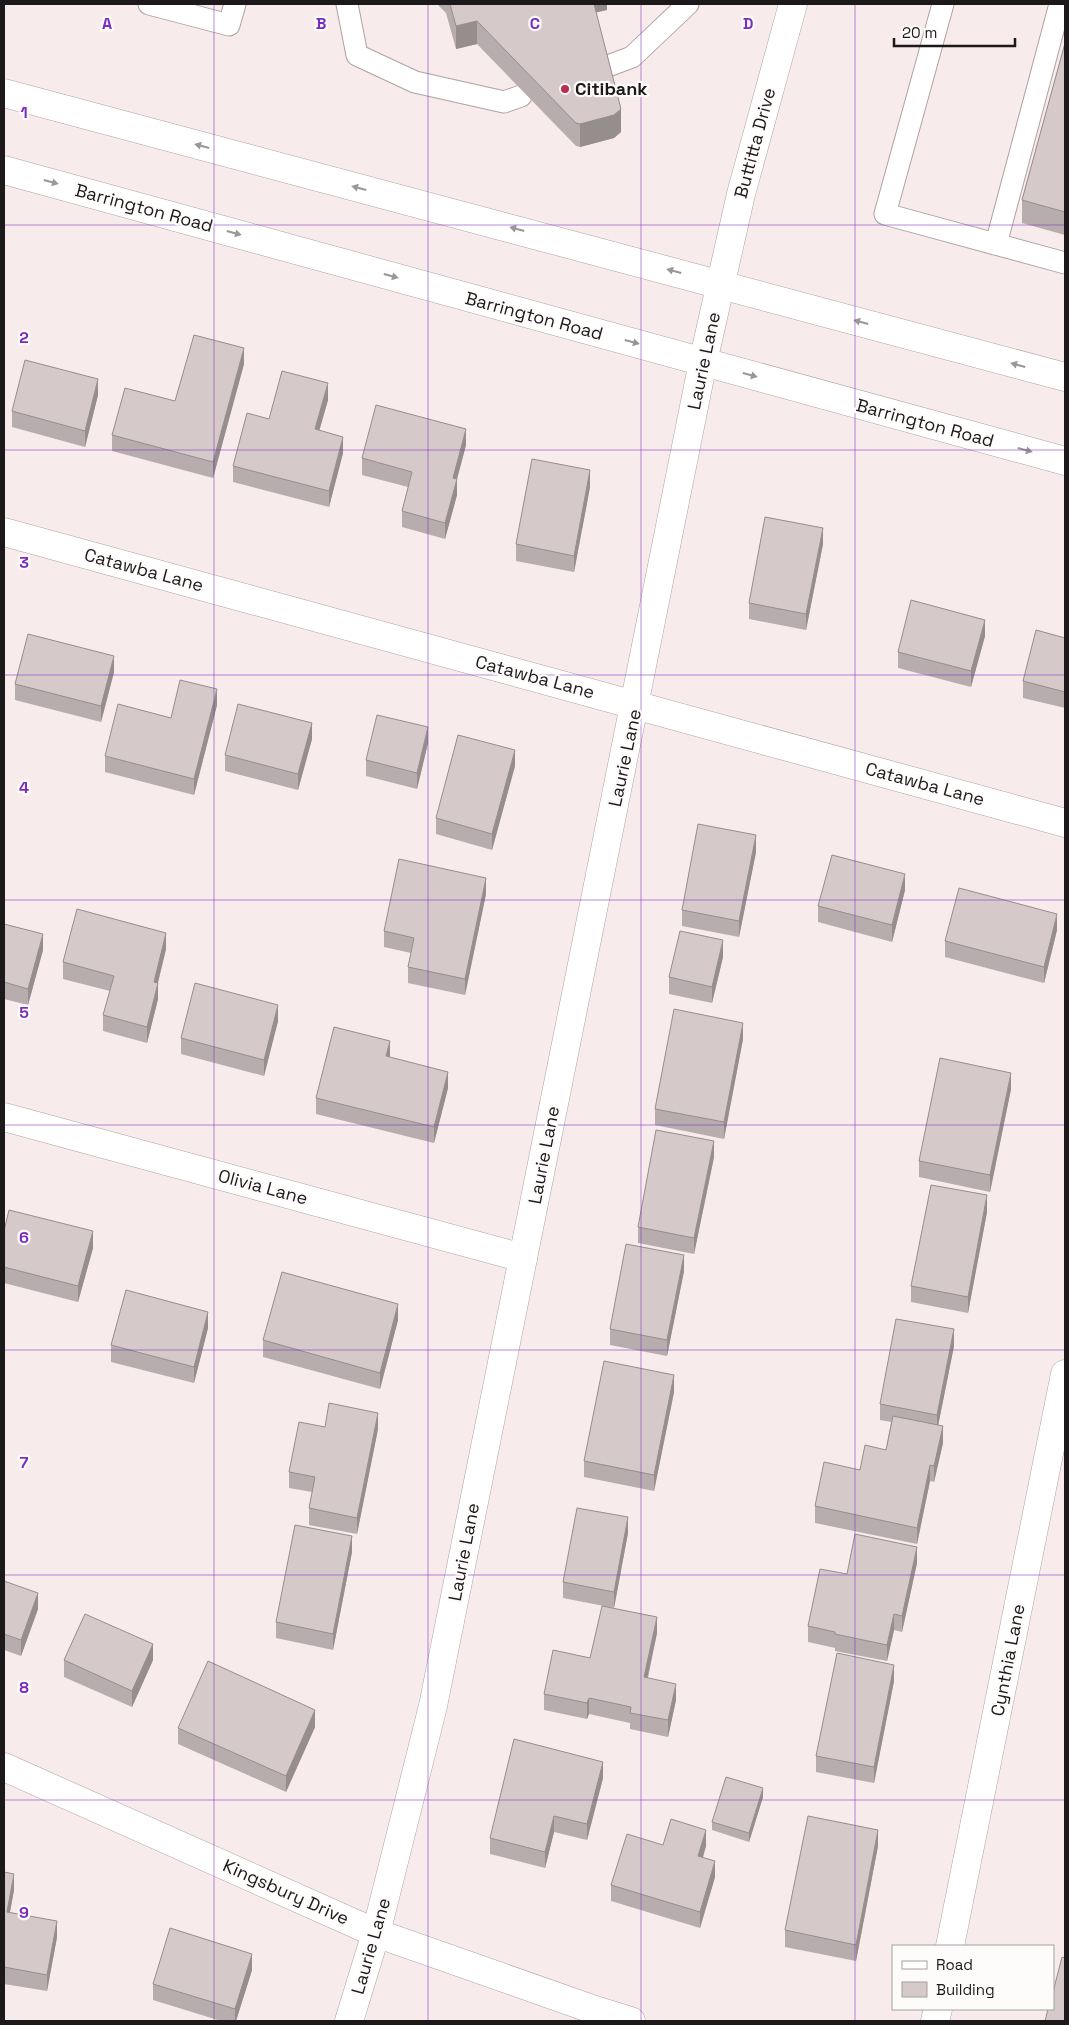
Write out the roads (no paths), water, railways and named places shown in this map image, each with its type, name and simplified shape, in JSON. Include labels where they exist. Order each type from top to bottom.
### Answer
[{"type":"street","name":"Buttitta Drive","points":[[721,284],[741,194],[793,4]]},
{"type":"street","points":[[4,93],[721,284],[1065,378]]},
{"type":"street","name":"Barrington Road","points":[[4,170],[1065,461]]},
{"type":"street","name":"Laurie Lane","points":[[349,2021],[376,1933],[433,1706],[636,705],[703,362],[721,284]]},
{"type":"street","name":"Catawba Lane","points":[[4,532],[1065,823]]},
{"type":"street","name":"Olivia Lane","points":[[4,1117],[523,1258]]},
{"type":"street","name":"Cynthia Lane","points":[[950,1945],[1065,1374]]},
{"type":"street","name":"Kingsbury Drive","points":[[4,1767],[376,1933],[589,2008],[632,2021]]},
{"type":"lane","points":[[148,4],[229,25],[235,4]]},
{"type":"lane","points":[[347,4],[357,55],[416,82],[504,102],[521,96]]},
{"type":"lane","points":[[608,66],[632,57],[688,4]]},
{"type":"lane","points":[[943,4],[886,214],[1065,263]]},
{"type":"lane","points":[[996,244],[1060,4]]},
{"type":"place","name":"Citibank","points":[[565,89]]}]
